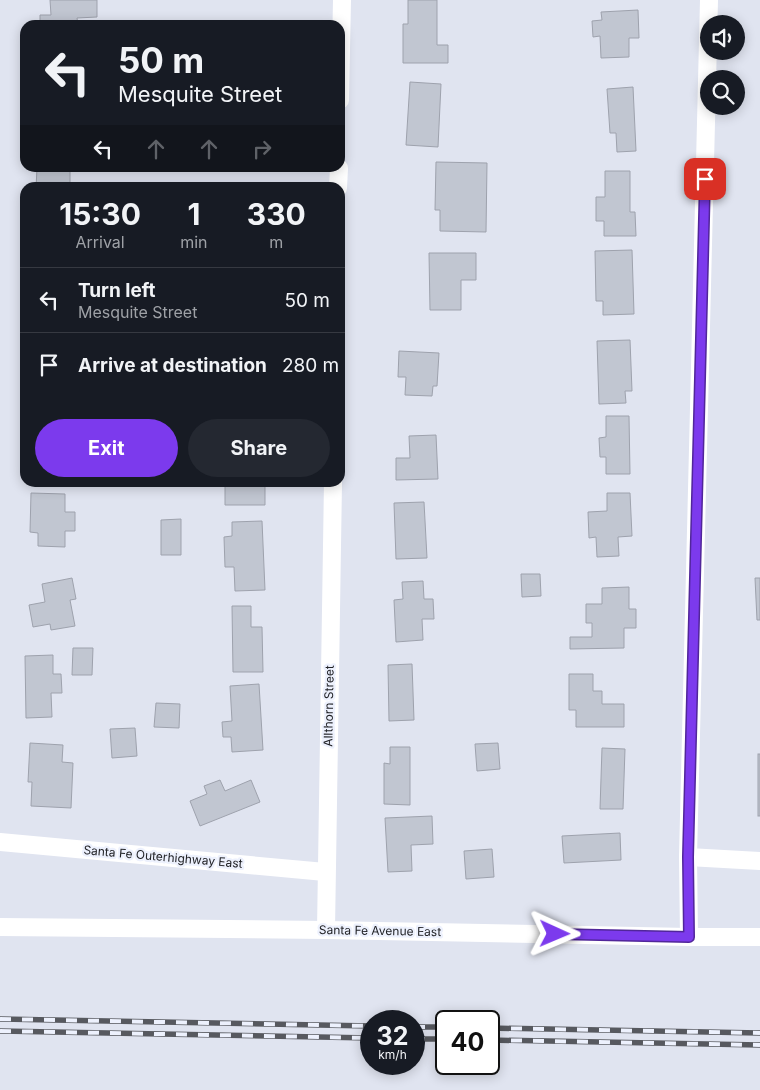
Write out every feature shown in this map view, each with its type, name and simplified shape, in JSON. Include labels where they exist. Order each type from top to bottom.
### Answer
[{"type":"street","points":[[342,0],[342,20]]},
{"type":"street","points":[[689,937],[688,857],[709,0]]},
{"type":"street","name":"Allthorn Street","points":[[326,930],[325,872],[333,487]]},
{"type":"street","name":"Santa Fe Outerhighway East","points":[[0,842],[325,872]]},
{"type":"street","points":[[688,857],[760,861]]},
{"type":"street","name":"Santa Fe Avenue East","points":[[0,927],[760,937]]},
{"type":"building","points":[[50,0],[97,0],[97,17],[77,18],[77,20],[40,20],[40,15],[51,15]]},
{"type":"building","points":[[408,0],[437,0],[437,45],[448,45],[448,63],[403,63],[403,24],[408,24]]},
{"type":"building","points":[[638,10],[639,38],[629,38],[629,57],[601,58],[600,36],[593,37],[592,21],[602,20],[601,12]]},
{"type":"building","points":[[410,82],[441,84],[438,147],[406,145]]},
{"type":"building","points":[[633,87],[636,151],[617,152],[616,133],[610,133],[607,89]]},
{"type":"building","points":[[436,162],[487,163],[486,232],[440,231],[440,210],[435,210]]},
{"type":"building","points":[[605,171],[630,171],[630,212],[635,212],[636,236],[604,236],[604,221],[596,221],[596,197],[605,197]]},
{"type":"building","points":[[37,172],[70,172],[70,182],[36,182]]},
{"type":"building","points":[[632,250],[634,314],[603,315],[603,301],[596,301],[595,251]]},
{"type":"building","points":[[429,253],[476,253],[476,280],[461,280],[461,310],[430,310]]},
{"type":"building","points":[[630,340],[632,391],[625,391],[626,403],[599,404],[597,341]]},
{"type":"building","points":[[399,351],[439,353],[437,386],[433,386],[432,396],[405,395],[406,377],[398,377]]},
{"type":"building","points":[[606,416],[629,416],[630,474],[606,474],[606,457],[600,457],[599,438],[606,437]]},
{"type":"building","points":[[436,435],[438,479],[396,480],[396,458],[410,458],[409,436]]},
{"type":"building","points":[[225,487],[265,487],[265,505],[225,505]]},
{"type":"building","points":[[31,493],[65,494],[65,512],[75,512],[75,531],[65,531],[65,547],[38,546],[38,533],[30,532]]},
{"type":"building","points":[[607,493],[630,493],[632,536],[618,537],[619,556],[597,557],[596,537],[589,538],[588,512],[607,511]]},
{"type":"building","points":[[424,502],[427,558],[396,559],[394,503]]},
{"type":"building","points":[[181,519],[181,555],[161,555],[161,520]]},
{"type":"building","points":[[262,521],[265,590],[235,591],[234,567],[225,567],[224,537],[232,536],[232,522]]},
{"type":"building","points":[[521,574],[540,574],[541,596],[522,597]]},
{"type":"building","points":[[72,578],[76,599],[70,600],[75,626],[51,630],[50,624],[33,627],[29,605],[45,602],[42,584]]},
{"type":"building","points":[[755,578],[760,578],[760,620],[757,620]]},
{"type":"building","points":[[423,581],[424,599],[433,599],[434,619],[422,619],[423,640],[396,642],[394,600],[403,599],[402,582]]},
{"type":"building","points":[[629,587],[629,609],[636,609],[636,628],[624,628],[624,648],[570,649],[570,637],[592,637],[592,623],[586,623],[586,604],[602,604],[602,588]]},
{"type":"building","points":[[232,606],[251,606],[251,627],[262,627],[263,672],[233,672]]},
{"type":"building","points":[[73,648],[93,648],[92,675],[72,675]]},
{"type":"building","points":[[53,655],[53,674],[61,674],[62,693],[51,693],[52,717],[26,718],[25,656]]},
{"type":"building","points":[[412,664],[414,720],[389,721],[388,665]]},
{"type":"building","points":[[569,674],[593,674],[593,691],[602,691],[602,704],[624,704],[624,727],[576,727],[576,710],[569,710]]},
{"type":"building","points":[[259,684],[263,750],[232,752],[231,737],[223,737],[222,722],[232,721],[230,686]]},
{"type":"building","points":[[156,703],[180,704],[179,728],[154,727]]},
{"type":"building","points":[[135,728],[137,756],[112,758],[110,729]]},
{"type":"building","points":[[30,743],[63,745],[62,762],[73,763],[71,808],[31,806],[32,782],[28,782]]},
{"type":"building","points":[[498,743],[500,769],[477,771],[475,744]]},
{"type":"building","points":[[390,747],[410,747],[410,805],[384,804],[384,763],[390,764]]},
{"type":"building","points":[[602,748],[625,749],[623,809],[600,809]]},
{"type":"building","points":[[758,754],[760,754],[760,816],[758,816]]},
{"type":"building","points":[[220,780],[225,791],[251,780],[260,802],[200,826],[190,801],[207,794],[204,786]]},
{"type":"building","points":[[432,816],[433,844],[411,845],[412,871],[388,872],[385,818]]},
{"type":"building","points":[[620,833],[621,860],[564,863],[562,836]]},
{"type":"building","points":[[492,849],[494,877],[466,879],[464,851]]},
{"type":"railway","points":[[0,1019],[360,1026]]},
{"type":"railway","points":[[425,1027],[435,1027]]},
{"type":"railway","points":[[500,1028],[760,1033]]},
{"type":"railway","points":[[0,1031],[360,1038]]},
{"type":"railway","points":[[425,1039],[435,1039]]},
{"type":"railway","points":[[500,1040],[760,1045]]},
{"type":"route","points":[[555,934],[689,937],[688,857],[705,179]]}]
